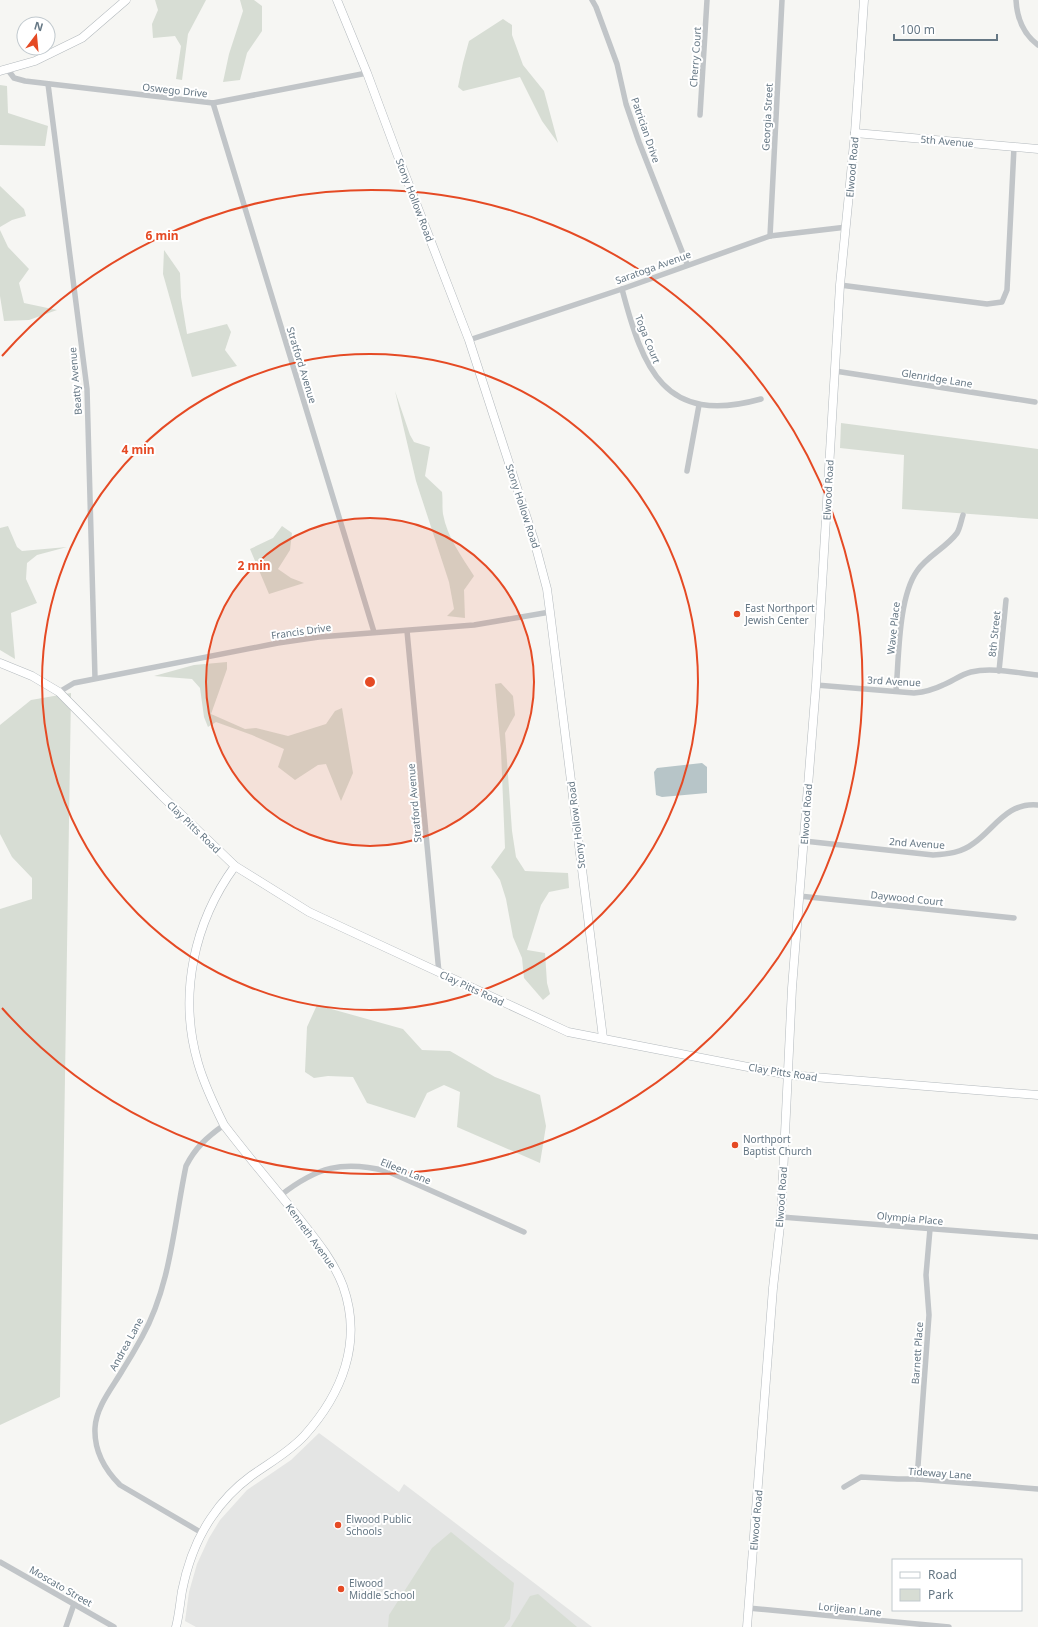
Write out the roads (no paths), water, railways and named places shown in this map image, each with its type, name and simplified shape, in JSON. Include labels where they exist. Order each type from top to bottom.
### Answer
[{"type":"street","points":[[4,71],[35,61],[82,38],[126,0]]},
{"type":"street","name":"Stony Hollow Road","points":[[338,0],[469,340],[536,546],[547,589],[603,1038]]},
{"type":"street","name":"Patrician Drive","points":[[592,0],[617,64],[626,104],[638,142],[687,264]]},
{"type":"street","name":"Cherry Court","points":[[700,115],[708,0]]},
{"type":"street","name":"Georgia Street","points":[[770,236],[782,0]]},
{"type":"street","name":"Elwood Road","points":[[747,1627],[773,1288],[780,1217],[789,1075],[792,988],[816,685],[840,285],[847,227],[855,133],[864,0]]},
{"type":"street","points":[[1016,0],[1020,23],[1027,34],[1038,45]]},
{"type":"street","name":"Oswego Drive","points":[[4,71],[14,78],[48,84],[213,103],[367,73]]},
{"type":"street","name":"Beatty Avenue","points":[[48,84],[87,389],[93,562],[95,678]]},
{"type":"street","name":"Stratford Avenue","points":[[213,103],[374,632]]},
{"type":"street","name":"5th Avenue","points":[[855,133],[1038,149]]},
{"type":"street","points":[[840,285],[987,304],[1002,302],[1007,290],[1014,147]]},
{"type":"street","name":"Saratoga Avenue","points":[[469,340],[622,289],[687,264],[770,236],[847,227]]},
{"type":"street","name":"Toga Court","points":[[622,289],[629,317],[647,363],[656,377],[667,388],[681,397],[699,405],[709,406],[741,404],[761,399]]},
{"type":"street","name":"Glenridge Lane","points":[[835,371],[1035,402]]},
{"type":"street","points":[[687,471],[699,405]]},
{"type":"street","name":"Wave Place","points":[[896,691],[903,607],[908,586],[917,570],[957,532],[963,515]]},
{"type":"street","name":"8th Street","points":[[999,671],[1006,600]]},
{"type":"street","name":"Francis Drive","points":[[59,692],[74,683],[95,678],[278,643],[319,637],[474,625],[550,612]]},
{"type":"street","name":"Stratford Avenue","points":[[407,631],[439,973]]},
{"type":"street","name":"Clay Pitts Road","points":[[0,663],[32,676],[59,692],[161,795],[235,866],[309,912],[568,1032],[789,1075],[1038,1095]]},
{"type":"street","name":"3rd Avenue","points":[[816,685],[914,693],[929,691],[944,685],[958,676],[971,672],[999,671],[1038,675]]},
{"type":"street","name":"2nd Avenue","points":[[804,841],[933,855],[953,854],[973,844],[1001,816],[1016,808],[1038,805]]},
{"type":"street","name":"Kenneth Avenue","points":[[176,1627],[187,1572],[202,1533],[211,1518],[236,1489],[250,1477],[291,1449],[319,1419],[330,1402],[339,1382],[346,1366],[350,1349],[351,1318],[348,1303],[335,1268],[281,1195],[224,1125],[214,1106],[198,1063],[190,1019],[189,998],[191,972],[203,925],[222,884],[235,866]]},
{"type":"street","name":"Daywood Court","points":[[799,896],[1014,918]]},
{"type":"street","name":"Andrea Lane","points":[[202,1533],[120,1485],[111,1475],[99,1453],[95,1428],[103,1403],[144,1335],[160,1294],[170,1255],[186,1166],[192,1153],[202,1142],[224,1125]]},
{"type":"street","name":"Eileen Lane","points":[[281,1195],[298,1182],[331,1168],[349,1165],[370,1167],[387,1171],[524,1232]]},
{"type":"street","name":"Olympia Place","points":[[780,1217],[1038,1237]]},
{"type":"street","name":"Barnett Place","points":[[917,1478],[929,1315],[926,1275],[930,1229]]},
{"type":"street","name":"Tideway Lane","points":[[844,1487],[861,1477],[898,1480],[917,1478],[1038,1489]]},
{"type":"street","name":"Moscato Street","points":[[0,1562],[114,1627]]},
{"type":"street","points":[[66,1627],[74,1604]]},
{"type":"street","name":"Lorijean Lane","points":[[748,1608],[949,1627]]},
{"type":"place","name":"East Northport Jewish Center","points":[[737,614]]},
{"type":"place","name":"Northport Baptist Church","points":[[735,1145]]},
{"type":"place","name":"Elwood Public Schools","points":[[338,1525]]},
{"type":"place","name":"Elwood Middle School","points":[[341,1589]]}]
